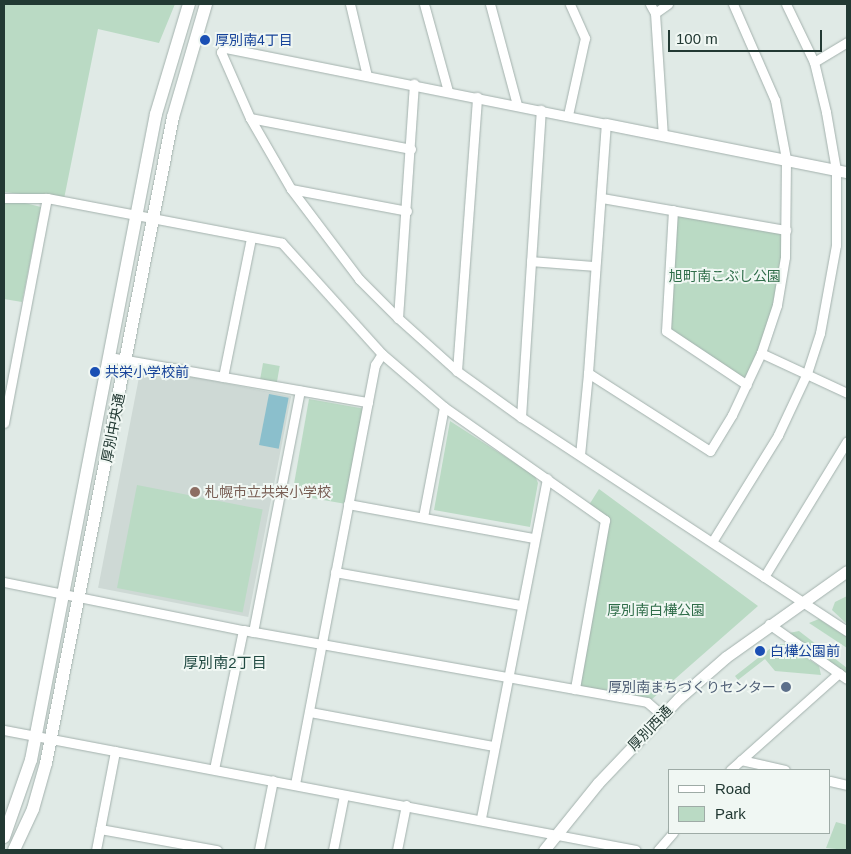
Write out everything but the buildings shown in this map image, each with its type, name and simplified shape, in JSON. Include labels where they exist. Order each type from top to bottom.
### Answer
[{"type":"main road","name":"厚別中央通","points":[[4,837],[36,735],[138,217],[156,114],[189,4]]},
{"type":"main road","name":"厚別中央通","points":[[14,850],[33,809],[52,738],[173,117],[206,4]]},
{"type":"street","points":[[350,4],[367,76]]},
{"type":"street","points":[[424,4],[448,91]]},
{"type":"street","points":[[490,4],[517,105]]},
{"type":"street","points":[[568,115],[585,38],[570,4]]},
{"type":"street","points":[[650,4],[655,13],[663,136]]},
{"type":"street","points":[[655,13],[668,4]]},
{"type":"street","points":[[588,373],[710,451],[747,386],[761,353],[777,305],[786,230],[786,159],[775,100],[733,4]]},
{"type":"street","points":[[712,542],[778,435],[807,373],[820,333],[836,245],[842,171],[814,62],[786,4]]},
{"type":"street","points":[[814,62],[847,42]]},
{"type":"street","points":[[842,171],[414,84],[224,48],[221,52],[250,118],[291,189],[359,279],[398,318],[457,371],[521,418],[847,631]]},
{"type":"street","points":[[398,318],[407,211],[414,84]]},
{"type":"street","points":[[457,371],[477,97]]},
{"type":"street","points":[[521,418],[541,110]]},
{"type":"street","points":[[250,118],[411,149]]},
{"type":"street","points":[[580,455],[602,198],[606,124]]},
{"type":"street","points":[[291,189],[407,211]]},
{"type":"street","points":[[4,198],[47,198],[152,220],[282,243],[382,354],[444,407],[605,520],[574,689]]},
{"type":"street","points":[[4,423],[7,385],[47,198]]},
{"type":"street","points":[[602,198],[786,230]]},
{"type":"street","points":[[674,210],[666,331],[747,386]]},
{"type":"street","points":[[223,377],[251,238]]},
{"type":"street","points":[[531,261],[595,266]]},
{"type":"street","points":[[761,353],[847,393]]},
{"type":"street","points":[[295,784],[375,365],[382,354]]},
{"type":"street","points":[[109,357],[368,402]]},
{"type":"street","points":[[253,632],[300,390]]},
{"type":"street","points":[[422,517],[444,407]]},
{"type":"street","points":[[764,577],[847,440]]},
{"type":"street","points":[[481,818],[520,605],[547,478]]},
{"type":"street","points":[[348,504],[534,538]]},
{"type":"street","name":"厚別西通","points":[[544,850],[662,714],[769,624],[800,601],[847,571]]},
{"type":"street","points":[[335,572],[520,605]]},
{"type":"street","points":[[4,582],[253,632],[322,642],[647,702],[662,714]]},
{"type":"street","points":[[769,624],[847,679]]},
{"type":"street","points":[[214,769],[243,630]]},
{"type":"street","points":[[731,769],[838,673]]},
{"type":"street","points":[[310,712],[494,746]]},
{"type":"street","points":[[4,730],[295,784],[344,795],[481,818],[636,850]]},
{"type":"street","points":[[96,850],[115,751]]},
{"type":"street","points":[[741,760],[781,769]]},
{"type":"street","points":[[259,850],[273,780]]},
{"type":"street","points":[[831,781],[847,785]]},
{"type":"street","points":[[332,850],[344,795]]},
{"type":"street","points":[[397,850],[406,805]]},
{"type":"street","points":[[100,829],[217,850]]},
{"type":"street","points":[[658,850],[672,834]]},
{"type":"shaded area","name":"札幌市立共栄小学校","points":[[141,367],[291,396],[248,617],[98,588]]},
{"type":"green space","points":[[4,4],[175,4],[159,43],[98,29],[64,199],[4,192]]},
{"type":"green space","points":[[13,200],[41,207],[22,302],[4,299],[4,203]]},
{"type":"green space","name":"旭町南こぶし公園","points":[[673,210],[786,230],[777,305],[747,385],[666,331]]},
{"type":"green space","points":[[263,363],[280,366],[276,386],[260,383]]},
{"type":"green space","points":[[309,399],[364,409],[347,504],[292,495]]},
{"type":"green space","points":[[450,421],[535,476],[538,483],[530,527],[434,510]]},
{"type":"green space","points":[[137,485],[263,509],[243,612],[117,588]]},
{"type":"green space","name":"厚別南白樺公園","points":[[599,489],[758,606],[651,700],[575,689],[607,519],[589,505]]},
{"type":"green space","points":[[847,596],[847,624],[832,610],[835,602]]},
{"type":"green space","points":[[819,619],[847,637],[847,648],[809,623]]},
{"type":"green space","points":[[799,631],[847,668],[847,674],[789,633]]},
{"type":"green space","points":[[776,644],[785,644],[819,666],[821,675],[775,671],[765,659],[738,680],[735,676]]},
{"type":"green space","points":[[836,822],[847,825],[847,850],[826,848]]},
{"type":"water","points":[[269,394],[289,398],[279,449],[259,445]]},
{"type":"place","name":"厚別南4丁目","points":[[205,40]]},
{"type":"place","name":"共栄小学校前","points":[[95,372]]},
{"type":"place","name":"札幌市立共栄小学校","points":[[195,492]]},
{"type":"place","name":"白樺公園前","points":[[760,651]]},
{"type":"place","name":"厚別南まちづくりセンター","points":[[786,687]]},
{"type":"district","name":"厚別南2丁目","points":[[225,663]]}]
